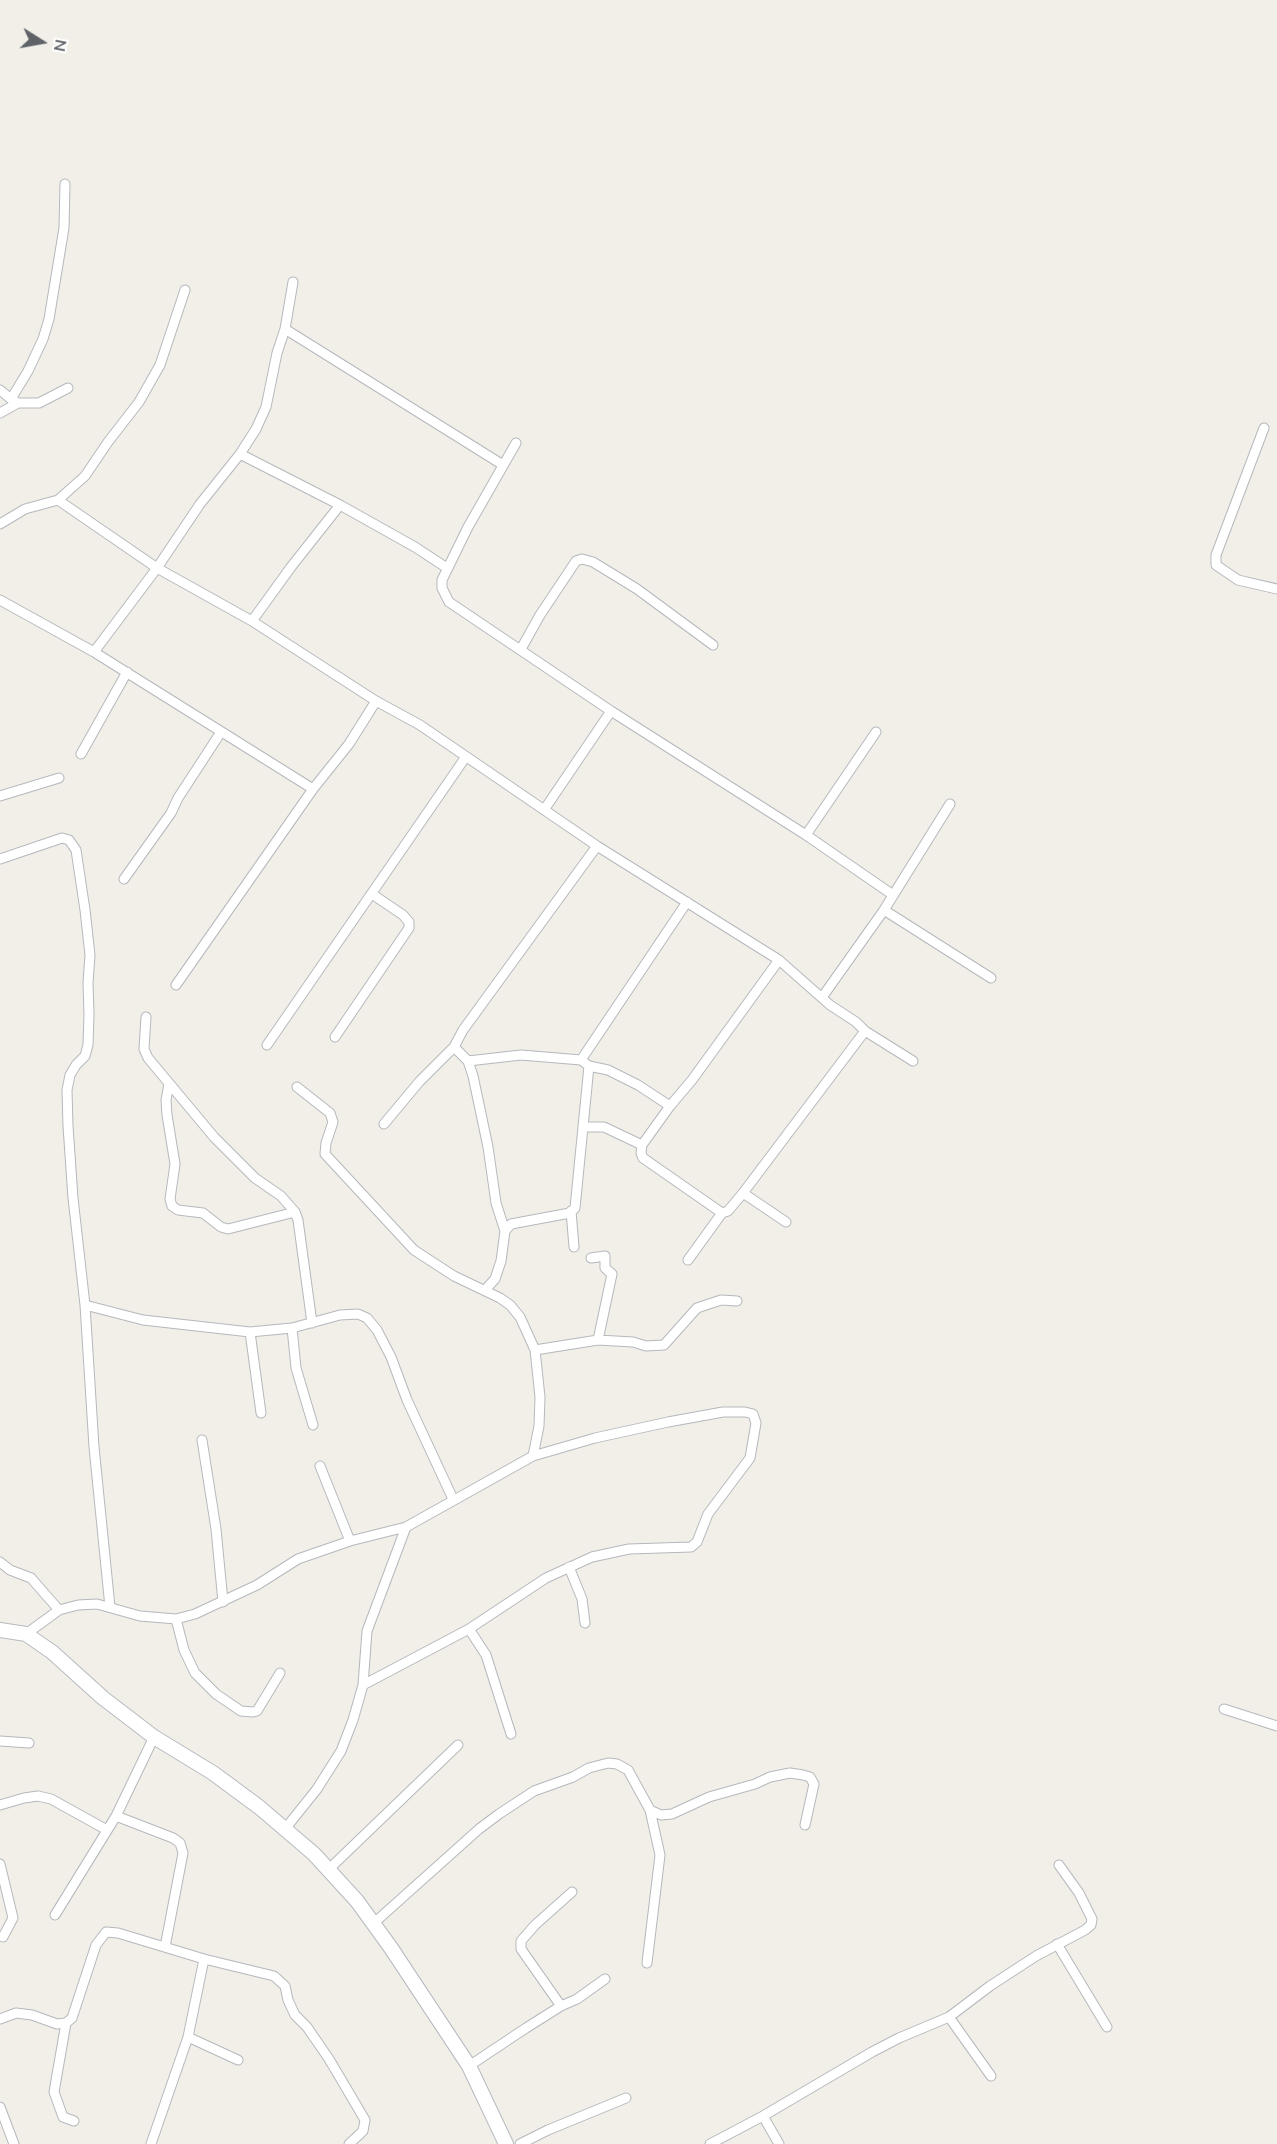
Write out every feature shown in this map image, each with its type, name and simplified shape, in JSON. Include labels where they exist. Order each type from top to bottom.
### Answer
[{"type":"street","points":[[0,413],[14,401],[49,319],[64,228],[65,184]]},
{"type":"street","points":[[94,652],[157,568],[200,504],[240,454],[266,407],[277,353],[285,329],[293,282]]},
{"type":"street","points":[[0,524],[25,509],[58,500],[85,476],[139,402],[160,365],[185,290]]},
{"type":"street","points":[[285,329],[503,465]]},
{"type":"street","points":[[0,390],[14,401],[39,403],[68,388]]},
{"type":"street","points":[[1264,428],[1216,555],[1216,565],[1238,580],[1277,589]]},
{"type":"street","points":[[516,442],[447,568],[442,580],[442,588],[449,602],[611,711],[806,835],[893,895]]},
{"type":"street","points":[[240,454],[340,505],[415,547],[447,568]]},
{"type":"street","points":[[58,500],[157,568],[252,621],[376,701],[420,726],[597,846],[779,960],[865,1031],[913,1061]]},
{"type":"street","points":[[252,621],[340,505]]},
{"type":"street","points":[[520,649],[576,561],[582,559],[593,562],[637,589],[713,645]]},
{"type":"street","points":[[0,600],[94,652],[313,789]]},
{"type":"street","points":[[81,754],[127,672]]},
{"type":"street","points":[[176,986],[313,789],[349,744],[376,701]]},
{"type":"street","points":[[544,810],[611,711]]},
{"type":"street","points":[[124,879],[171,813],[178,798],[221,732]]},
{"type":"street","points":[[806,835],[876,732]]},
{"type":"street","points":[[267,1045],[465,758]]},
{"type":"street","points":[[0,796],[59,778]]},
{"type":"street","points":[[823,996],[884,910],[950,804]]},
{"type":"street","points":[[0,859],[62,838],[69,840],[76,850],[90,955],[88,1045],[85,1056],[70,1075],[67,1090],[73,1198],[85,1305],[94,1447],[110,1607]]},
{"type":"street","points":[[384,1124],[419,1082],[454,1047],[463,1030],[597,846]]},
{"type":"street","points":[[335,1037],[409,928],[409,922],[403,915],[372,894]]},
{"type":"street","points":[[581,1060],[687,902]]},
{"type":"street","points":[[884,910],[991,978]]},
{"type":"street","points":[[722,1213],[643,1158],[642,1145],[779,960]]},
{"type":"street","points":[[146,1017],[144,1049],[148,1058],[214,1137],[255,1178],[281,1196],[295,1212],[312,1323]]},
{"type":"street","points":[[688,1260],[722,1213],[728,1211],[743,1193],[865,1031]]},
{"type":"street","points":[[454,1047],[468,1061],[473,1076],[488,1147],[496,1203],[505,1231],[501,1261],[495,1279],[485,1290]]},
{"type":"street","points":[[468,1061],[521,1055],[581,1060],[590,1066],[608,1070],[627,1079],[670,1106]]},
{"type":"street","points":[[574,1247],[571,1211],[576,1202],[590,1066]]},
{"type":"street","points":[[169,1084],[166,1100],[167,1114],[175,1164],[170,1199],[172,1206],[178,1210],[202,1213],[228,1230],[295,1212]]},
{"type":"street","points":[[297,1087],[330,1113],[333,1122],[326,1143],[326,1154],[414,1250],[454,1276],[485,1290],[510,1305],[520,1317],[535,1350],[540,1397],[539,1426],[533,1456]]},
{"type":"street","points":[[583,1127],[604,1127],[642,1145]]},
{"type":"street","points":[[743,1193],[786,1222]]},
{"type":"street","points":[[505,1231],[511,1224],[523,1220],[571,1211]]},
{"type":"street","points":[[591,1258],[604,1256],[605,1268],[612,1275],[598,1340]]},
{"type":"street","points":[[535,1350],[598,1340],[633,1342],[646,1346],[664,1345],[697,1308],[721,1300],[737,1301]]},
{"type":"street","points":[[85,1305],[142,1320],[250,1332],[292,1328],[340,1315],[358,1314],[367,1318],[377,1329],[391,1357],[407,1400],[453,1499]]},
{"type":"street","points":[[292,1328],[296,1368],[313,1425]]},
{"type":"street","points":[[250,1332],[261,1413]]},
{"type":"street","points":[[26,1634],[59,1610],[78,1605],[97,1604],[140,1616],[177,1619],[195,1614],[257,1585],[298,1559],[350,1540],[406,1527],[533,1456],[632,1429],[723,1412],[753,1414],[756,1423],[750,1458],[708,1514],[697,1542],[691,1547],[629,1549],[592,1557],[546,1578],[469,1629],[363,1685]]},
{"type":"street","points":[[202,1440],[216,1529],[223,1602]]},
{"type":"street","points":[[320,1466],[350,1540]]},
{"type":"street","points":[[285,1829],[317,1788],[341,1751],[363,1685],[367,1631],[406,1527]]},
{"type":"street","points":[[0,1562],[10,1570],[31,1578],[59,1610]]},
{"type":"street","points":[[569,1567],[582,1599],[585,1623]]},
{"type":"street","points":[[177,1619],[184,1650],[195,1673],[216,1694],[241,1711],[257,1711],[280,1673]]},
{"type":"street","points":[[469,1629],[486,1654],[511,1734]]},
{"type":"street","points":[[0,1630],[26,1634],[52,1652],[104,1698],[154,1737],[213,1773],[259,1807],[314,1854],[374,1923],[469,2066],[506,2144]]},
{"type":"street","points":[[1224,1709],[1277,1726]]},
{"type":"street","points":[[55,1914],[116,1816],[154,1737]]},
{"type":"street","points":[[0,1741],[29,1743]]},
{"type":"street","points":[[328,1870],[458,1744]]},
{"type":"street","points":[[374,1923],[479,1829],[534,1791],[573,1777],[589,1768],[608,1763],[617,1764],[628,1770],[650,1810],[660,1855],[647,1963]]},
{"type":"street","points":[[650,1810],[661,1815],[672,1814],[690,1804],[723,1792],[790,1773],[810,1777],[814,1784],[805,1825]]},
{"type":"street","points":[[0,1805],[38,1796],[51,1799],[107,1830]]},
{"type":"street","points":[[116,1816],[173,1838],[180,1843],[183,1853],[165,1947]]},
{"type":"street","points":[[0,1864],[13,1918],[3,1937]]},
{"type":"street","points":[[710,2144],[763,2116],[872,2052],[949,2017],[990,1986],[1036,1956],[1085,1930],[1092,1919],[1079,1893],[1059,1865]]},
{"type":"street","points":[[561,2006],[521,1949],[521,1941],[541,1919],[572,1892]]},
{"type":"street","points":[[0,2019],[16,2013],[32,2015],[57,2024],[66,2023],[72,2018],[78,2004],[96,1945],[106,1932],[118,1933],[204,1959],[274,1976],[285,1986],[295,2015],[307,2027],[329,2059],[365,2120],[363,2131],[349,2144]]},
{"type":"street","points":[[1057,1944],[1107,2027]]},
{"type":"street","points":[[151,2144],[188,2037],[204,1959]]},
{"type":"street","points":[[469,2066],[561,2006],[577,1999],[604,1979]]},
{"type":"street","points":[[949,2017],[991,2076]]},
{"type":"street","points":[[66,2023],[54,2092],[63,2116],[74,2121]]},
{"type":"street","points":[[188,2037],[238,2060]]},
{"type":"street","points":[[520,2144],[626,2098]]},
{"type":"street","points":[[0,2107],[14,2144]]},
{"type":"street","points":[[763,2116],[779,2144]]}]
